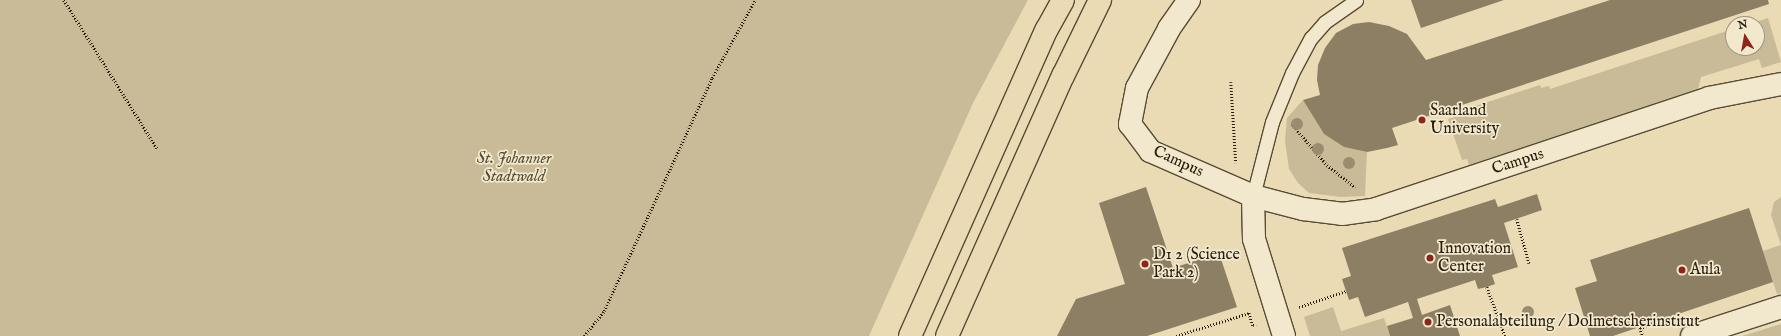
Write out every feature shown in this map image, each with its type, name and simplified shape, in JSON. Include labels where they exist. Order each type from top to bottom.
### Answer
[{"type":"highway","points":[[910,336],[1047,29],[1063,0]]},
{"type":"highway","points":[[947,336],[1063,76],[1100,0]]},
{"type":"street","name":"Campus","points":[[1189,0],[1169,29],[1137,88],[1130,124],[1150,151],[1246,192],[1303,210],[1342,214],[1376,209],[1709,98],[1781,84]]},
{"type":"street","points":[[1246,192],[1254,239],[1284,336]]},
{"type":"street","points":[[1692,336],[1781,307]]},
{"type":"lane","points":[[1246,192],[1292,73],[1311,38],[1325,22],[1356,0]]},
{"type":"path","points":[[64,0],[157,148]]},
{"type":"path","points":[[584,336],[604,311],[712,78],[755,0]]},
{"type":"path","points":[[1231,82],[1246,192]]},
{"type":"path","points":[[1287,118],[1327,165],[1360,191]]},
{"type":"path","points":[[1517,219],[1529,263]]},
{"type":"path","points":[[1487,287],[1505,336]]},
{"type":"path","points":[[1299,307],[1346,291]]},
{"type":"path","points":[[1176,336],[1249,313],[1254,325],[1259,323]]},
{"type":"path","points":[[1675,314],[1677,319]]},
{"type":"path","points":[[1639,325],[1643,336]]},
{"type":"green space","name":"St. Johanner Stadtwald","points":[[0,0],[1028,0],[973,103],[869,336],[0,336]]},
{"type":"green space","points":[[1768,18],[1781,62],[1762,68],[1759,59],[1701,77],[1698,90],[1469,165],[1467,159],[1462,160],[1448,119],[1455,117],[1454,113],[1540,85],[1541,88],[1549,86],[1550,89],[1725,32],[1725,56],[1765,56],[1765,19]]},
{"type":"green space","points":[[1303,100],[1324,134],[1344,147],[1367,152],[1365,196],[1341,197],[1309,193],[1298,183],[1289,169],[1285,141],[1287,118]]},
{"type":"green space","points":[[1781,197],[1781,245],[1771,215],[1774,202]]},
{"type":"green space","points":[[1781,245],[1781,293],[1777,294],[1763,251]]},
{"type":"green space","points":[[1333,307],[1341,331],[1384,318],[1390,336],[1310,336],[1304,317]]},
{"type":"green space","points":[[1781,324],[1781,336],[1742,336]]},
{"type":"building","points":[[1411,0],[1504,0],[1421,28]]},
{"type":"building","points":[[1610,0],[1768,0],[1769,4],[1733,16],[1725,16],[1725,18],[1392,128],[1398,145],[1387,148],[1367,152],[1344,147],[1324,134],[1303,100],[1320,95],[1317,80],[1318,65],[1325,48],[1336,33],[1353,24],[1369,22],[1389,26],[1407,34],[1426,60]]},
{"type":"building","name":"D1 2 (Science Park 2)","points":[[1146,187],[1173,268],[1219,253],[1237,307],[1147,336],[1057,336],[1076,299],[1125,284],[1099,203]]},
{"type":"building","name":"Innovation Center","points":[[1537,194],[1542,210],[1504,223],[1518,267],[1492,275],[1495,284],[1487,287],[1478,289],[1475,280],[1417,299],[1422,315],[1450,305],[1460,336],[1390,336],[1387,326],[1413,318],[1408,302],[1365,317],[1358,297],[1349,300],[1342,279],[1351,276],[1342,248],[1495,199],[1498,207]]},
{"type":"building","name":"Aula","points":[[1749,208],[1773,282],[1613,336],[1590,336],[1575,288],[1597,281],[1590,260]]},
{"type":"place","name":"Saarland University","points":[[1422,120]]},
{"type":"place","name":"Innovation Center","points":[[1430,258]]},
{"type":"place","name":"D1 2 (Science Park 2)","points":[[1145,264]]},
{"type":"place","name":"Aula","points":[[1682,270]]},
{"type":"place","name":"Personalabteilung / Dolmetscherinstitut","points":[[1428,322]]}]
